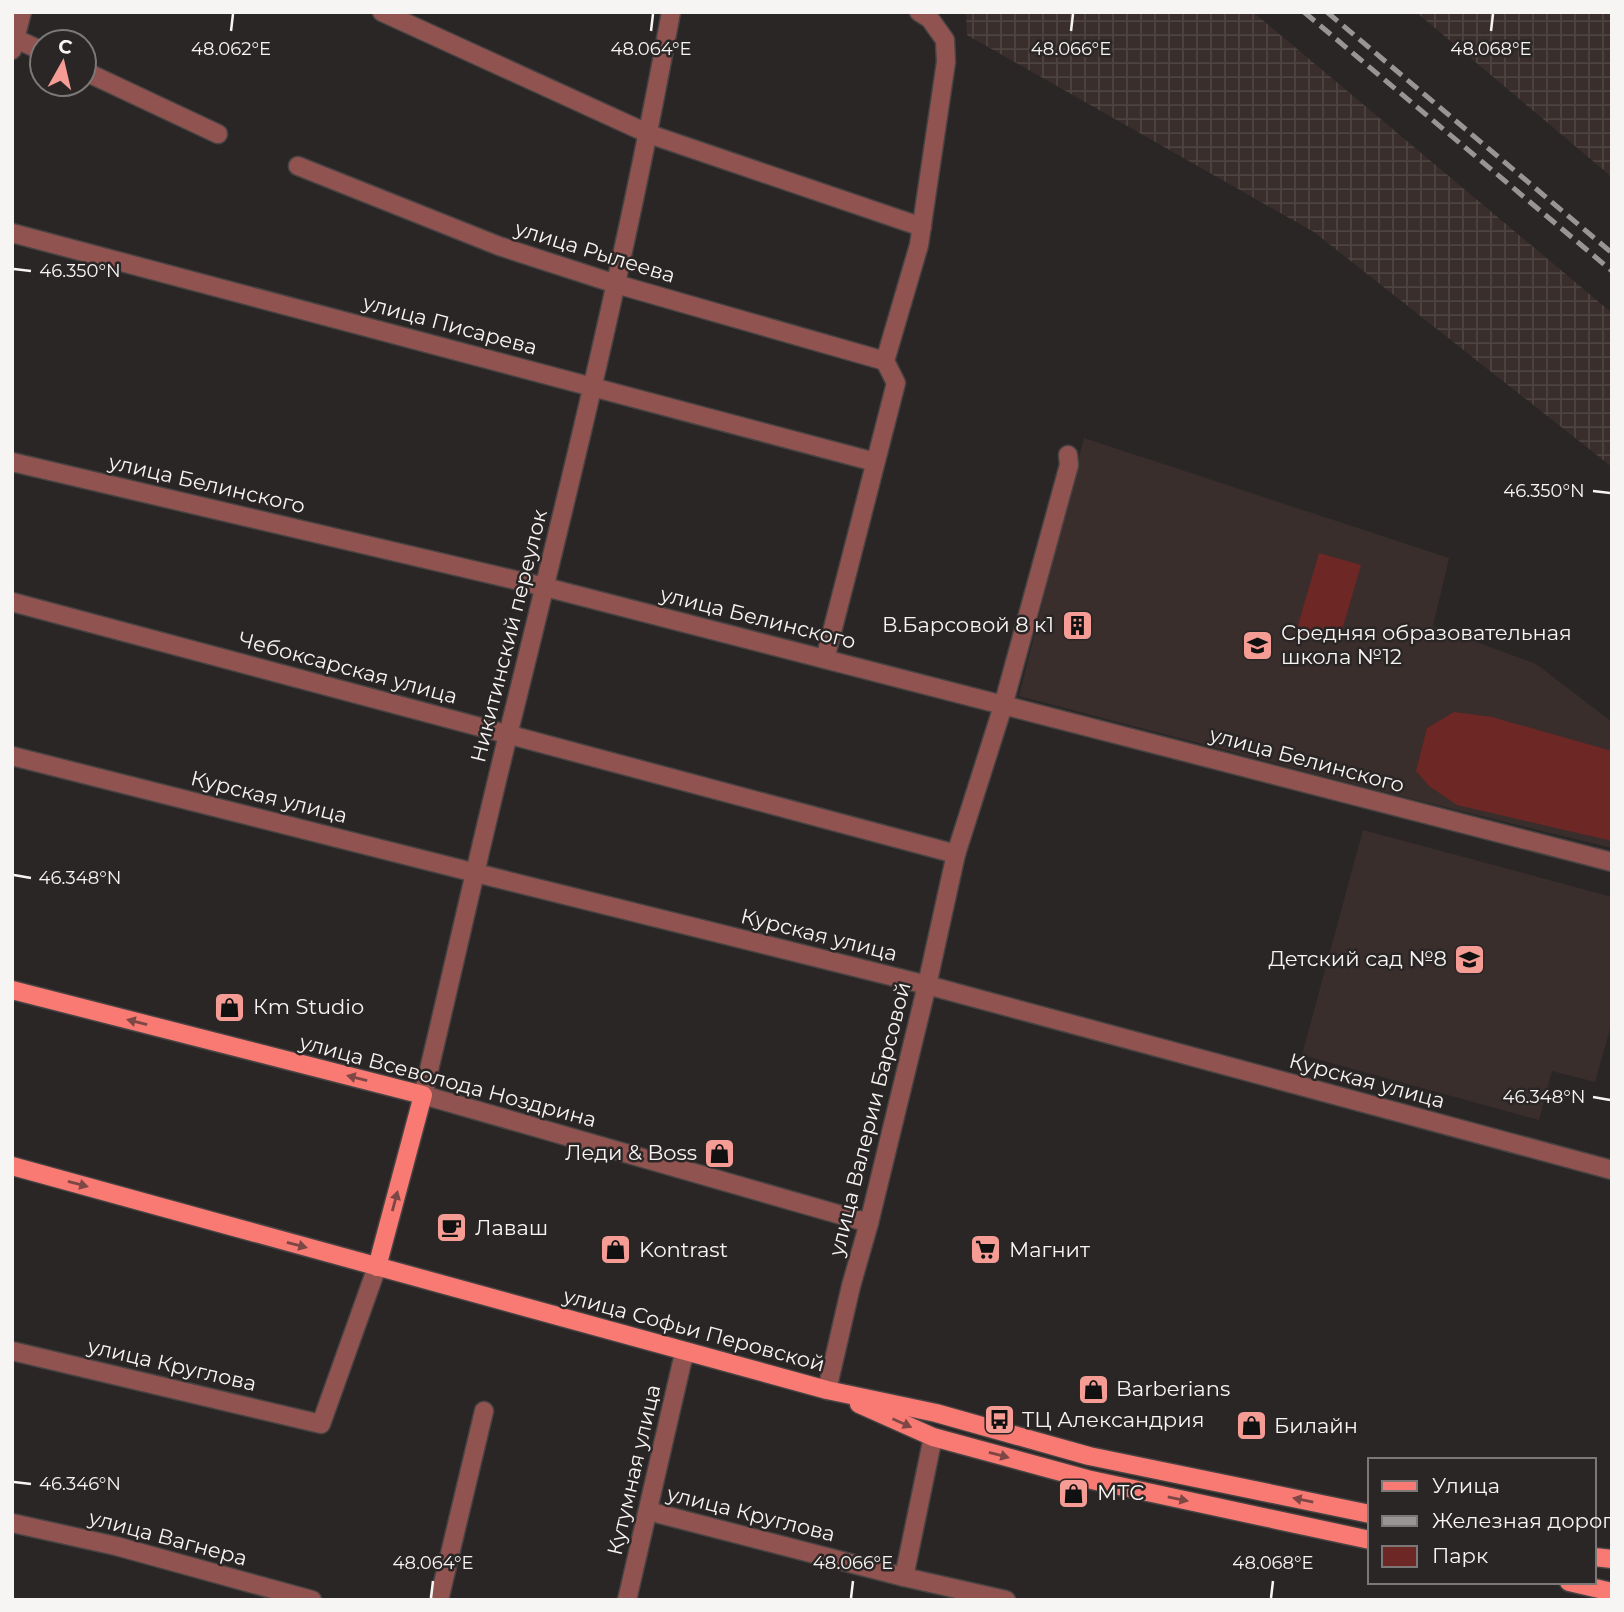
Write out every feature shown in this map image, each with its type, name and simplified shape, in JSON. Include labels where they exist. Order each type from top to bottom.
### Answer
[{"type":"main road","name":"улица Всеволода Ноздрина","points":[[12,990],[424,1095]]},
{"type":"main road","name":"Никитинский переулок","points":[[377,1266],[424,1095]]},
{"type":"main road","name":"улица Софьи Перовской","points":[[12,1166],[827,1390],[936,1413],[1089,1456],[1368,1514]]},
{"type":"main road","points":[[827,1390],[933,1437],[1087,1479],[1368,1540]]},
{"type":"main road","points":[[1578,1584],[1612,1592]]},
{"type":"street","points":[[13,42],[22,12]]},
{"type":"street","points":[[382,12],[649,134],[922,227]]},
{"type":"street","name":"Никитинский переулок","points":[[424,1095],[593,386],[649,134],[671,12]]},
{"type":"street","points":[[825,659],[896,383],[885,361],[919,245],[946,62],[945,40],[930,19],[919,12]]},
{"type":"street","points":[[98,78],[218,134]]},
{"type":"street","name":"улица Рылеева","points":[[298,166],[499,246],[616,284],[885,361]]},
{"type":"street","name":"улица Писарева","points":[[12,233],[875,462]]},
{"type":"street","name":"улица Валерии Барсовой","points":[[827,1390],[957,854],[1003,706],[1069,465],[1068,456]]},
{"type":"street","name":"улица Белинского","points":[[12,462],[545,587],[1612,862]]},
{"type":"street","name":"Чебоксарская улица","points":[[12,602],[957,854]]},
{"type":"street","name":"Курская улица","points":[[12,756],[927,985],[1612,1170]]},
{"type":"street","name":"улица Всеволода Ноздрина","points":[[424,1095],[869,1223]]},
{"type":"street","name":"улица Круглова","points":[[12,1351],[321,1424],[377,1266]]},
{"type":"street","name":"Кутумная улица","points":[[627,1600],[682,1362],[687,1352]]},
{"type":"street","points":[[439,1600],[484,1411]]},
{"type":"street","points":[[904,1577],[933,1437]]},
{"type":"street","name":"улица Круглова","points":[[648,1511],[904,1577],[1006,1600]]},
{"type":"street","name":"улица Вагнера","points":[[12,1523],[116,1546],[312,1600]]},
{"type":"shaded area","points":[[966,12],[1253,12],[1612,313],[1612,467],[1314,232],[967,35]]},
{"type":"shaded area","points":[[1416,12],[1612,12],[1612,177]]},
{"type":"shaded area","name":"Средняя образовательная школа №12","points":[[1084,438],[1449,558],[1433,626],[1536,664],[1612,722],[1612,848],[1392,794],[1019,696]]},
{"type":"shaded area","name":"Детский сад №8","points":[[1363,830],[1612,897],[1612,1022],[1595,1082],[1552,1071],[1539,1120],[1302,1055]]},
{"type":"green space","points":[[1319,553],[1361,565],[1338,644],[1296,632]]},
{"type":"green space","points":[[1454,712],[1492,717],[1612,751],[1612,841],[1457,805],[1429,786],[1416,771],[1427,728]]},
{"type":"railway","points":[[1304,12],[1612,271]]},
{"type":"railway","points":[[1327,12],[1612,253]]},
{"type":"place","name":"В.Барсовой 8 к1","points":[[1077,625]]},
{"type":"place","name":"Средняя образовательная школа №12","points":[[1258,645]]},
{"type":"place","name":"Детский сад №8","points":[[1470,959]]},
{"type":"place","name":"Кm Studio","points":[[230,1007]]},
{"type":"place","name":"Леди & Boss","points":[[720,1153]]},
{"type":"place","name":"Лаваш","points":[[452,1228]]},
{"type":"place","name":"Kontrast","points":[[616,1250]]},
{"type":"place","name":"Магнит","points":[[986,1250]]},
{"type":"place","name":"Barberians","points":[[1093,1389]]},
{"type":"place","name":"ТЦ Александрия","points":[[999,1420]]},
{"type":"place","name":"Билайн","points":[[1251,1426]]},
{"type":"place","name":"МТС","points":[[1074,1493]]}]
